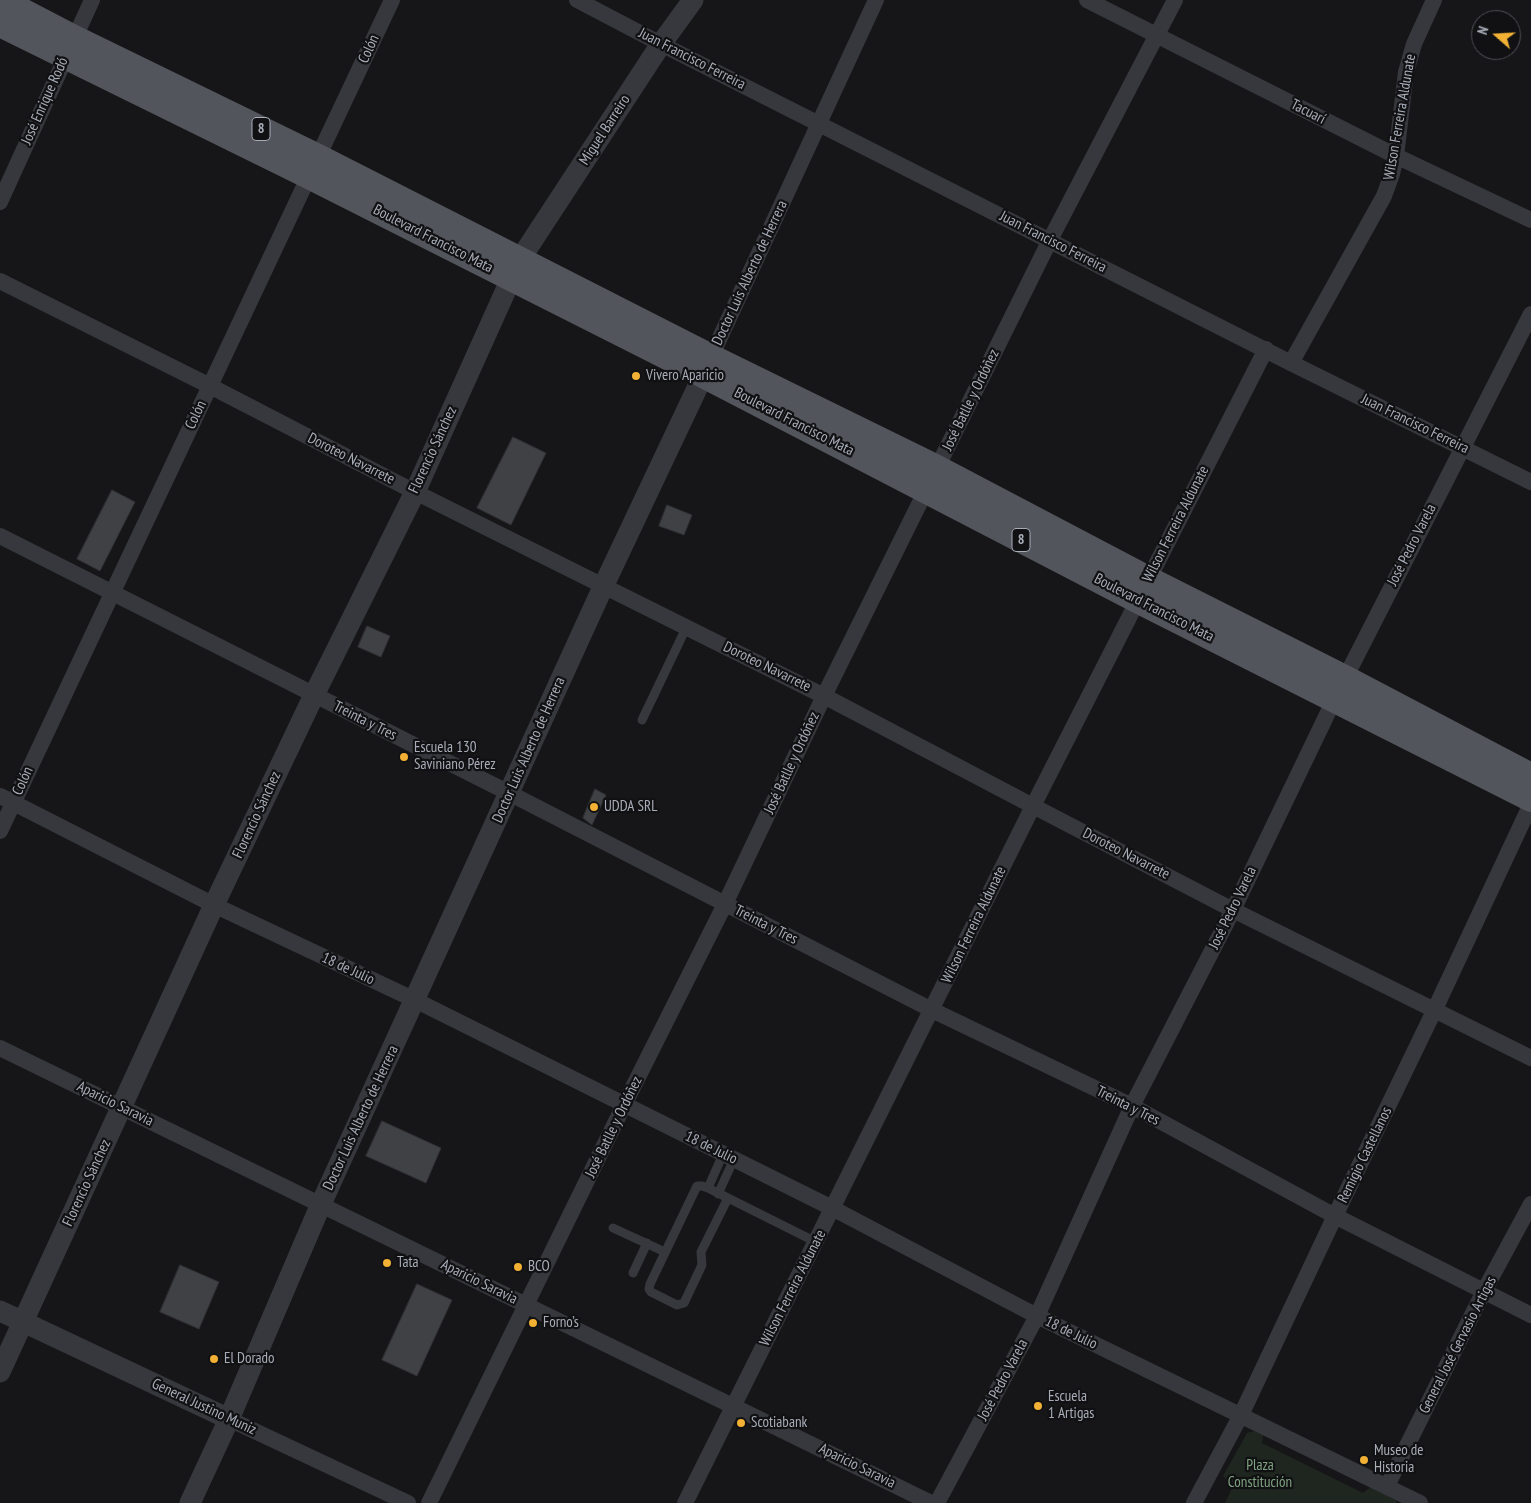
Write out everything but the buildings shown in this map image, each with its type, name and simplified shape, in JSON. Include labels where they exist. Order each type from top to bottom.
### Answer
[{"type":"main road","name":"Boulevard Francisco Mata","points":[[1,0],[70,48]]},
{"type":"main road","name":"Boulevard Francisco Mata","points":[[0,24],[70,48],[314,166],[515,270],[707,366],[937,468],[1142,589]]},
{"type":"main road","name":"Boulevard Francisco Mata","points":[[707,366],[926,491],[1142,589],[1339,689],[1531,776]]},
{"type":"main road","name":"Boulevard Francisco Mata","points":[[1339,689],[1531,799]]},
{"type":"street","name":"José Enrique Rodó","points":[[0,202],[92,0]]},
{"type":"street","name":"Colón","points":[[0,830],[6,800],[111,592],[392,0]]},
{"type":"street","name":"Juan Francisco Ferreira","points":[[577,0],[1291,363],[1531,482]]},
{"type":"street","name":"Miguel Barreiro","points":[[515,270],[661,44],[693,0]]},
{"type":"street","name":"Doctor Luis Alberto de Herrera","points":[[190,1503],[229,1419],[321,1204],[603,587],[876,0]]},
{"type":"street","name":"Tacuarí","points":[[1087,0],[1396,156],[1531,220]]},
{"type":"street","name":"José Batlle y Ordóñez","points":[[430,1503],[624,1105],[725,904],[824,696],[1050,240],[1158,36],[1175,0]]},
{"type":"street","name":"Wilson Ferreira Aldunate","points":[[1291,363],[1384,196],[1396,156],[1406,72],[1414,44],[1434,0]]},
{"type":"street","name":"Florencio Sánchez","points":[[0,1372],[214,905],[314,695],[414,492],[515,270]]},
{"type":"street","name":"Doroteo Navarrete","points":[[0,281],[210,386],[414,492],[824,696],[1233,910],[1531,1058]]},
{"type":"street","name":"José Pedro Varela","points":[[937,1503],[1037,1316],[1132,1106],[1233,910],[1339,689],[1531,314]]},
{"type":"street","name":"Wilson Ferreira Aldunate","points":[[685,1503],[1142,589],[1266,350]]},
{"type":"street","name":"Treinta y Tres","points":[[0,536],[510,793],[932,1010],[1132,1106],[1334,1216],[1531,1315]]},
{"type":"street","name":"18 de Julio","points":[[6,800],[214,905],[415,1000],[832,1208],[1037,1316],[1420,1503]]},
{"type":"street","name":"Remigio Castellanos","points":[[1194,1503],[1241,1415],[1531,804]]},
{"type":"street","name":"Aparicio Saravia","points":[[0,1048],[931,1503]]},
{"type":"street","name":"General José Gervasio Artigas","points":[[1387,1486],[1484,1291],[1531,1204]]},
{"type":"street","name":"General Justino Muniz","points":[[0,1311],[408,1503]]},
{"type":"lane","points":[[642,720],[686,628]]},
{"type":"lane","points":[[708,1188],[728,1156]]},
{"type":"lane","points":[[718,1194],[728,1156]]},
{"type":"lane","points":[[728,1198],[701,1252],[702,1265],[684,1303],[677,1305],[651,1292],[649,1289],[650,1284],[697,1186],[708,1188],[718,1194],[728,1198],[816,1242]]},
{"type":"lane","points":[[613,1228],[665,1252]]},
{"type":"lane","points":[[634,1273],[647,1244]]},
{"type":"green space","name":"Plaza Constitución","points":[[1254,1431],[1263,1435],[1262,1443],[1363,1493],[1371,1487],[1396,1500],[1396,1503],[1225,1503],[1233,1486],[1223,1476],[1247,1433]]},
{"type":"place","name":"Vivero Aparicio","points":[[636,376]]},
{"type":"place","name":"Escuela 130 Saviniano Pérez","points":[[404,757]]},
{"type":"place","name":"UDDA SRL","points":[[594,807]]},
{"type":"place","name":"Tata","points":[[387,1263]]},
{"type":"place","name":"BCO","points":[[518,1267]]},
{"type":"place","name":"Forno’s","points":[[533,1323]]},
{"type":"place","name":"El Dorado","points":[[214,1359]]},
{"type":"place","name":"Escuela 1 Artigas","points":[[1038,1406]]},
{"type":"place","name":"Scotiabank","points":[[741,1423]]},
{"type":"place","name":"Museo de Historia","points":[[1364,1460]]}]
